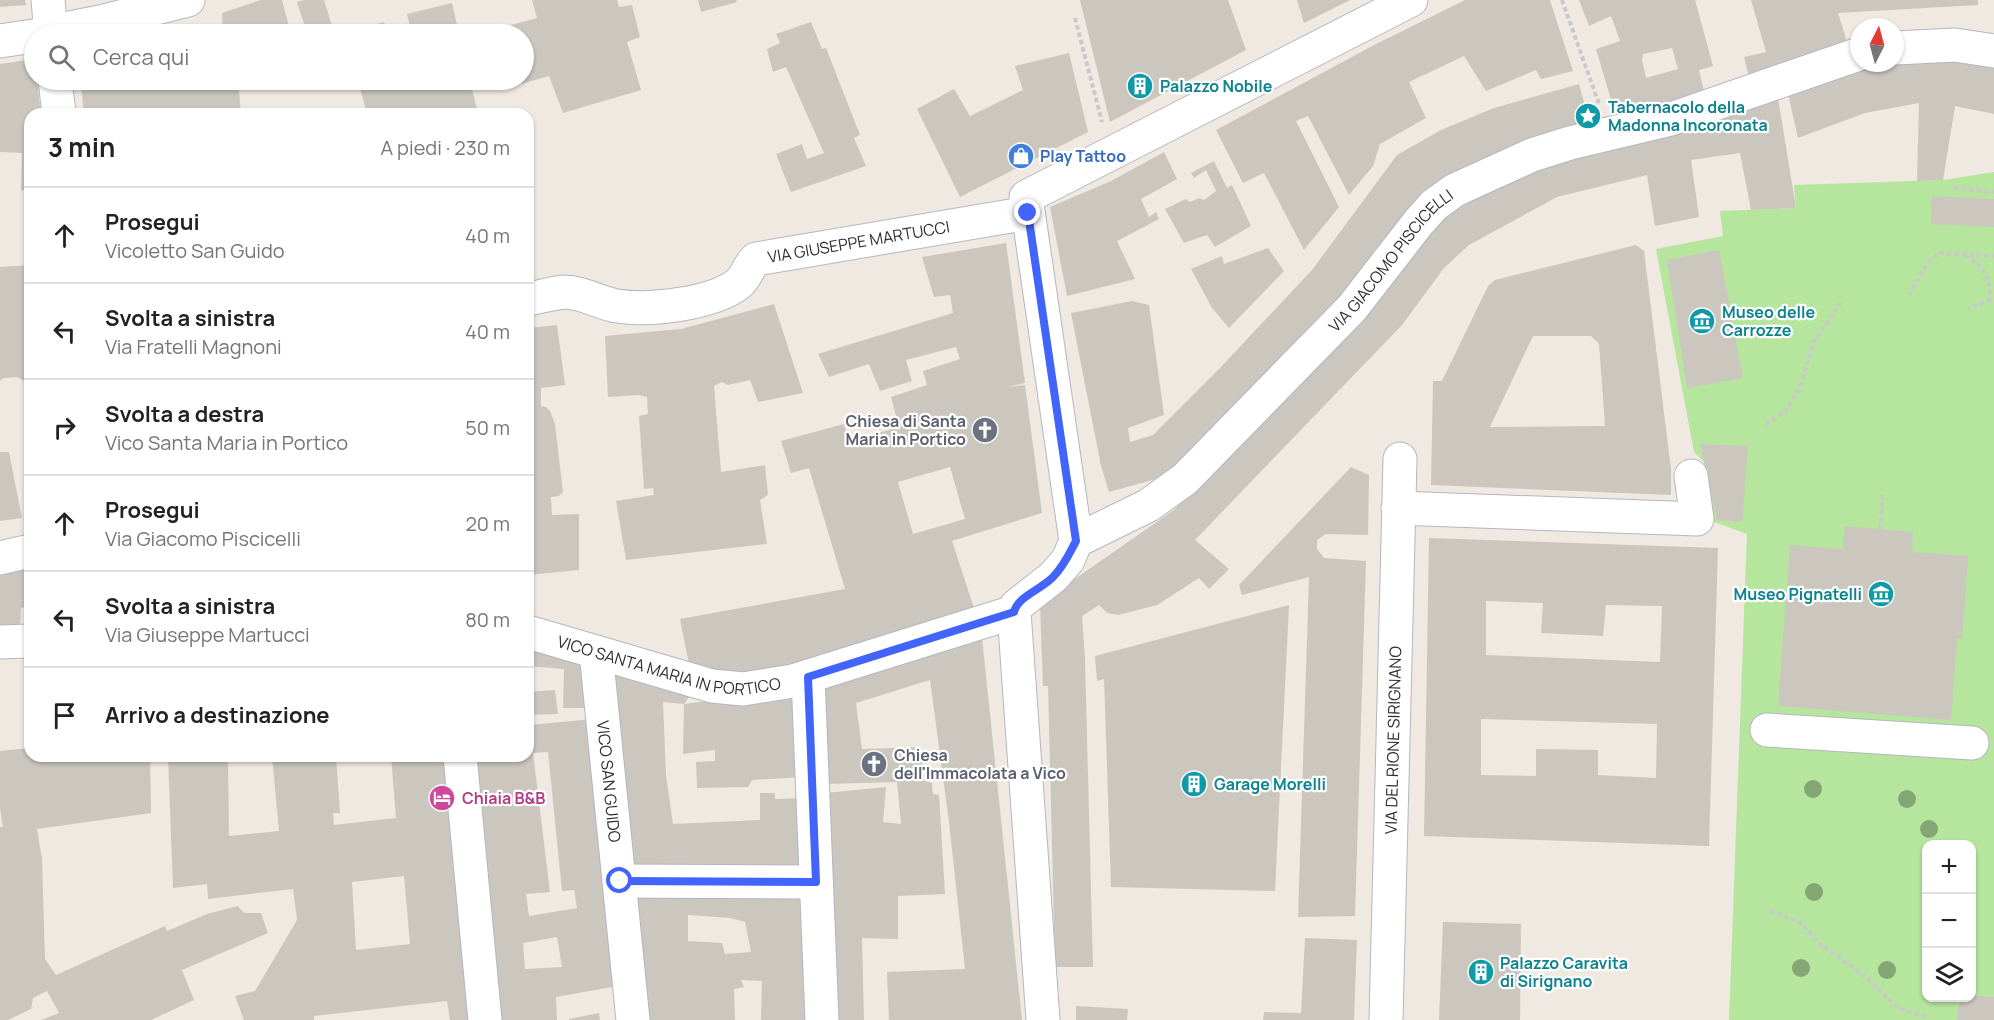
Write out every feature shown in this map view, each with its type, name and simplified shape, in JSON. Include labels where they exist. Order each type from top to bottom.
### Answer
[{"type":"street","points":[[45,24],[48,0]]},
{"type":"street","points":[[86,24],[188,0]]},
{"type":"street","points":[[1043,1020],[1014,612],[1020,602],[1048,582],[1064,566],[1076,541],[1026,197],[1411,0]]},
{"type":"street","points":[[0,41],[24,37]]},
{"type":"street","points":[[1904,48],[1955,45],[1994,51]]},
{"type":"street","name":"VIA GIACOMO PISCICELLI","points":[[1076,541],[1149,505],[1185,479],[1352,308],[1434,205],[1455,190],[1507,165],[1570,143],[1671,119],[1850,57]]},
{"type":"street","points":[[56,90],[58,108]]},
{"type":"street","name":"VIA GIUSEPPE MARTUCCI","points":[[534,298],[565,292],[588,296],[618,306],[650,307],[674,304],[710,297],[732,288],[744,279],[752,262],[756,259],[1028,213]]},
{"type":"street","name":"VIA DEL RIONE SIRIGNANO","points":[[1386,1020],[1400,459]]},
{"type":"street","points":[[1398,508],[1697,519],[1691,476]]},
{"type":"street","points":[[0,558],[24,552]]},
{"type":"street","name":"VICO SANTA MARIA IN PORTICO","points":[[534,634],[727,688],[762,687],[808,677],[1014,612]]},
{"type":"street","points":[[0,642],[24,641]]},
{"type":"street","name":"VICO SAN GUIDO","points":[[596,652],[633,1020]]},
{"type":"street","points":[[808,677],[822,1020]]},
{"type":"street","points":[[1767,730],[1972,743]]},
{"type":"street","points":[[461,762],[485,1020]]},
{"type":"street","points":[[620,881],[816,882]]},
{"type":"path","points":[[1562,0],[1609,134]]},
{"type":"path","points":[[1075,18],[1103,124]]},
{"type":"path","points":[[1954,188],[1994,192]]},
{"type":"path","points":[[1909,295],[1927,264],[1939,253],[1994,256]]},
{"type":"path","points":[[1965,255],[1979,265],[1990,283],[1989,300],[1968,309]]},
{"type":"path","points":[[1766,424],[1786,411],[1802,383],[1813,343],[1841,302]]},
{"type":"path","points":[[1880,529],[1883,492]]},
{"type":"path","points":[[1770,911],[1801,923],[1820,944],[1861,973],[1898,1008],[1925,1016]]},
{"type":"green space","points":[[1994,172],[1994,997],[1976,995],[1976,840],[1922,840],[1922,1002],[1959,1002],[1957,1020],[1729,1020],[1747,534],[1714,522],[1704,462],[1694,452],[1656,249],[1723,236],[1720,211],[1796,208],[1794,185],[1943,180]]},
{"type":"building","points":[[0,0],[25,0],[26,5],[0,7]]},
{"type":"building","points":[[261,0],[282,0],[288,24],[223,24],[222,13]]},
{"type":"building","points":[[324,0],[331,24],[304,24],[297,2]]},
{"type":"building","points":[[532,0],[617,0],[619,7],[632,5],[640,37],[627,42],[641,90],[563,113],[549,76],[534,80],[534,24],[514,24],[537,18]]},
{"type":"building","points":[[698,0],[736,0],[737,2],[701,12]]},
{"type":"building","name":"Palazzo Nobile","points":[[1080,0],[1228,0],[1246,50],[1110,122]]},
{"type":"building","points":[[1297,0],[1350,0],[1304,23]]},
{"type":"building","points":[[1465,0],[1550,0],[1573,71],[1541,79],[1536,70],[1486,91],[1464,56],[1409,82],[1426,118],[1380,144],[1373,166],[1349,195],[1308,116],[1296,121],[1339,207],[1304,250],[1264,173],[1243,183],[1216,130],[1376,44]]},
{"type":"building","points":[[1579,0],[1695,0],[1713,66],[1699,70],[1705,96],[1617,120],[1596,49],[1620,41],[1611,16],[1589,26]],"holes":[[[1672,48],[1678,69],[1646,78],[1643,54]]]},
{"type":"building","points":[[1751,0],[1978,0],[1978,5],[1838,13],[1850,51],[1750,82],[1744,57],[1766,52]]},
{"type":"building","points":[[452,3],[457,24],[410,24],[407,14]]},
{"type":"building","points":[[811,22],[822,49],[826,48],[860,135],[854,138],[866,166],[791,192],[776,154],[802,144],[807,159],[824,153],[786,67],[773,72],[767,49],[780,43],[776,34]]},
{"type":"building","points":[[1069,53],[1088,132],[960,197],[917,109],[954,89],[970,116],[1023,90],[1015,66]]},
{"type":"building","points":[[1943,55],[1994,65],[1994,114],[1955,106],[1943,180],[1917,181],[1919,103],[1865,113],[1798,138],[1787,89],[1850,69],[1850,72],[1904,72],[1904,62]]},
{"type":"building","points":[[24,60],[24,90],[38,90],[40,108],[24,108],[24,190],[21,190],[22,153],[0,152],[0,64]]},
{"type":"building","points":[[1579,84],[1591,128],[1508,149],[1465,166],[1423,196],[1341,301],[1174,474],[1109,492],[1101,466],[1071,313],[1132,301],[1149,305],[1164,415],[1128,428],[1130,442],[1153,435],[1312,270],[1397,155],[1441,130],[1494,108]]},
{"type":"building","points":[[81,90],[239,90],[240,108],[83,108]]},
{"type":"building","points":[[361,90],[472,90],[477,108],[365,108]]},
{"type":"building","points":[[1777,92],[1796,208],[1751,210],[1740,153],[1691,160],[1699,217],[1655,226],[1647,175],[1557,197],[1469,245],[1444,268],[1402,325],[1195,540],[1229,569],[1209,589],[1199,578],[1157,605],[1118,615],[1107,613],[1099,605],[1082,616],[1093,967],[1055,967],[1048,686],[1043,686],[1040,605],[1047,595],[1079,576],[1174,510],[1332,344],[1430,231],[1450,213],[1513,178]]},
{"type":"building","points":[[1164,152],[1177,179],[1141,199],[1149,217],[1156,212],[1159,219],[1117,241],[1135,279],[1067,296],[1050,207],[1111,181]]},
{"type":"building","points":[[1214,161],[1227,188],[1232,185],[1251,226],[1215,247],[1207,235],[1184,243],[1165,209],[1186,199],[1190,202],[1199,198],[1204,200],[1216,191],[1206,170],[1194,178],[1191,173]]},
{"type":"building","points":[[1932,196],[1994,199],[1994,227],[1931,224]]},
{"type":"building","points":[[1006,243],[1025,383],[1007,387],[1025,385],[1042,513],[952,541],[976,614],[922,633],[746,676],[691,674],[680,619],[845,589],[809,468],[791,473],[781,441],[844,424],[849,442],[899,427],[891,397],[927,385],[923,371],[960,359],[956,347],[906,360],[912,381],[880,391],[869,364],[829,377],[818,354],[953,313],[950,295],[934,297],[922,257]],"holes":[[[950,467],[965,519],[913,534],[898,482]]]},
{"type":"building","points":[[1636,245],[1644,251],[1671,469],[1671,495],[1431,485],[1433,381],[1442,381],[1488,286],[1495,280]],"holes":[[[1533,336],[1591,336],[1599,344],[1605,426],[1490,427]]]},
{"type":"building","points":[[1268,248],[1284,271],[1229,328],[1212,308],[1191,269],[1222,256],[1224,264]]},
{"type":"building","points":[[1719,250],[1743,378],[1687,388],[1667,260]]},
{"type":"building","points":[[24,265],[24,381],[16,377],[4,378],[0,381],[0,267]]},
{"type":"building","points":[[774,304],[803,393],[758,402],[750,380],[728,385],[722,382],[714,386],[721,472],[765,465],[768,495],[760,500],[767,544],[626,560],[616,501],[654,495],[653,488],[644,489],[639,416],[648,414],[647,397],[639,395],[608,397],[605,336],[681,329]]},
{"type":"building","points":[[557,325],[565,385],[541,388],[541,406],[550,411],[555,424],[563,492],[559,496],[551,497],[552,515],[579,514],[579,570],[534,574],[534,327]]},
{"type":"building","points":[[1700,444],[1748,446],[1742,522],[1717,520]]},
{"type":"building","points":[[0,452],[9,452],[22,518],[0,521]]},
{"type":"building","points":[[1351,467],[1369,475],[1368,535],[1326,534],[1317,540],[1317,549],[1324,558],[1366,561],[1355,916],[1298,917],[1309,577],[1242,595],[1239,585]]},
{"type":"building","points":[[1845,526],[1913,532],[1912,552],[1968,556],[1962,639],[1957,638],[1951,720],[1778,706],[1790,545],[1843,549]]},
{"type":"building","points":[[1429,538],[1718,548],[1709,846],[1424,836]],"holes":[[[1486,601],[1543,603],[1541,633],[1603,636],[1606,605],[1662,606],[1660,662],[1486,655]],[[1481,719],[1657,724],[1656,778],[1598,775],[1598,750],[1536,749],[1536,776],[1481,775]]]},
{"type":"building","points":[[24,566],[24,607],[21,608],[20,630],[0,636],[0,572]]},
{"type":"building","name":"Garage Morelli","points":[[1289,605],[1275,891],[1111,887],[1104,679],[1097,681],[1095,656]]},
{"type":"building","points":[[981,628],[1022,1020],[889,1020],[887,972],[965,969],[930,680],[856,703],[862,749],[921,747],[923,780],[932,783],[933,794],[939,795],[945,894],[898,896],[898,939],[862,938],[864,1020],[834,1020],[825,793],[886,787],[883,822],[901,824],[897,782],[827,784],[822,688]]},
{"type":"building","points":[[534,642],[588,655],[593,708],[563,708],[564,669],[534,666]]},
{"type":"building","points":[[608,664],[689,687],[689,697],[684,704],[663,702],[666,775],[673,824],[760,820],[760,793],[775,793],[775,799],[805,798],[807,873],[628,875]]},
{"type":"building","points":[[801,689],[805,777],[752,780],[748,787],[697,788],[696,762],[715,761],[715,750],[683,754],[684,704]]},
{"type":"building","points":[[555,690],[558,714],[534,715],[534,692]]},
{"type":"building","points":[[593,719],[618,986],[556,997],[557,1020],[497,1020],[473,762],[534,761],[550,892],[526,894],[529,916],[577,908],[574,890],[562,891],[548,752],[534,753],[534,725]],"holes":[[[557,937],[562,967],[525,969],[523,943]]]},
{"type":"building","points":[[24,749],[24,762],[150,762],[151,813],[37,829],[42,859],[45,959],[56,975],[165,926],[167,931],[207,914],[238,906],[244,913],[261,913],[268,933],[182,970],[194,1000],[151,1020],[41,1020],[59,1013],[47,991],[33,998],[31,1009],[8,1020],[0,1020],[0,827],[3,827],[0,809],[0,751]]},
{"type":"building","points":[[168,762],[228,762],[229,836],[279,831],[273,762],[336,762],[340,813],[333,813],[334,825],[396,818],[391,762],[453,762],[477,1020],[450,1020],[447,1001],[314,1016],[314,1020],[244,1020],[235,996],[255,991],[297,920],[293,889],[208,899],[207,884],[173,888]],"holes":[[[404,876],[410,944],[356,950],[352,882]]]},
{"type":"building","points":[[630,889],[807,890],[811,1020],[761,1020],[762,981],[741,980],[744,987],[734,989],[735,1020],[643,1020]],"holes":[[[688,915],[731,918],[745,922],[751,952],[725,954],[722,943],[688,941]]]},
{"type":"building","name":"Palazzo Caravita di Sirignano","points":[[1443,922],[1521,924],[1520,1020],[1439,1020]]},
{"type":"building","points":[[1305,938],[1357,940],[1354,1020],[1263,1020],[1264,1012],[1301,1013]]},
{"type":"building","points":[[1976,995],[1994,997],[1994,1020],[1957,1020],[1959,1002],[1976,1002]]},
{"type":"building","points":[[1076,1006],[1128,1009],[1127,1020],[1076,1020]]},
{"type":"building","points":[[599,1013],[600,1020],[569,1020],[569,1019]]},
{"type":"place","name":"Palazzo Nobile","points":[[1140,86]]},
{"type":"place","name":"Tabernacolo della Madonna Incoronata","points":[[1588,116]]},
{"type":"place","name":"Play Tattoo","points":[[1021,156]]},
{"type":"place","name":"Museo delle Carrozze","points":[[1702,321]]},
{"type":"place","name":"Chiesa di Santa Maria in Portico","points":[[985,430]]},
{"type":"place","name":"Museo Pignatelli","points":[[1881,594]]},
{"type":"place","name":"Chiesa dell'Immacolata a Vico","points":[[874,764]]},
{"type":"place","name":"Garage Morelli","points":[[1194,784]]},
{"type":"place","name":"Chiaia B&B","points":[[442,798]]},
{"type":"place","name":"Palazzo Caravita di Sirignano","points":[[1481,972]]},
{"type":"route","points":[[620,881],[816,882],[808,677],[1014,612],[1020,602],[1042,587],[1068,560],[1076,541],[1028,213]]}]
